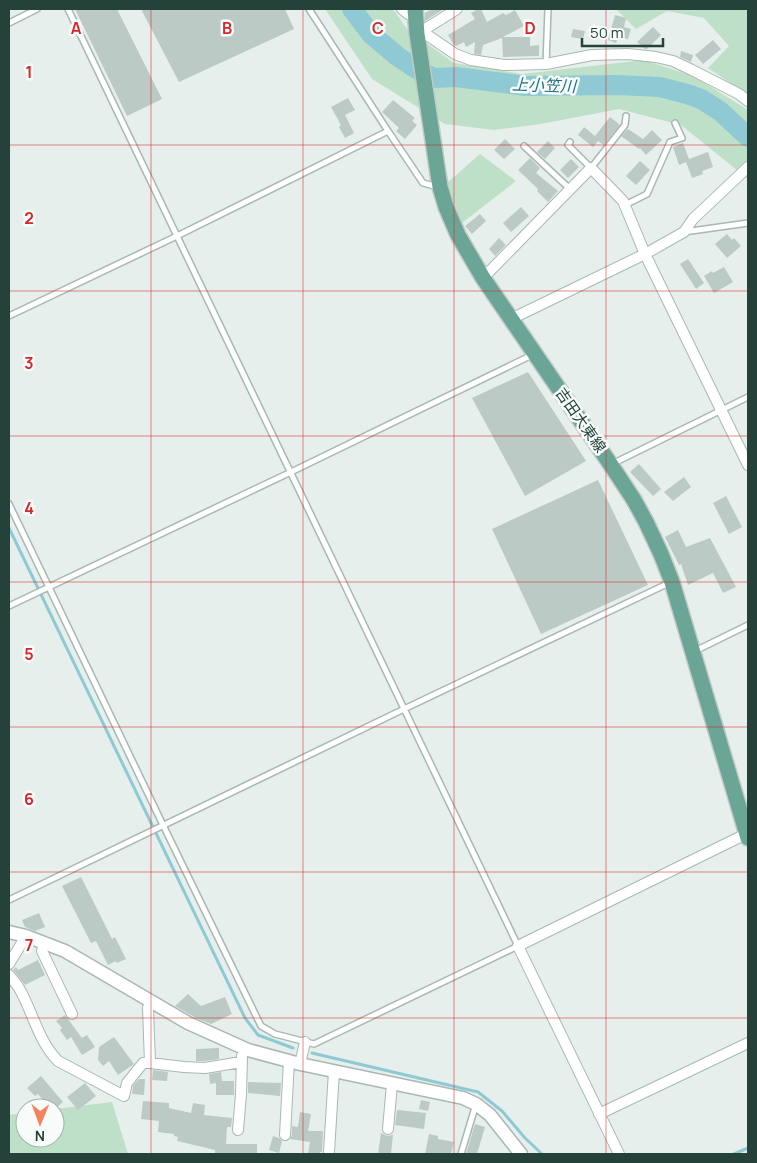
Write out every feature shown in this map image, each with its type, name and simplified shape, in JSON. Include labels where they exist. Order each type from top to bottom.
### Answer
[{"type":"main road","name":"吉田大東線","points":[[417,24],[440,187],[446,207],[458,236],[483,278],[612,464],[646,522],[672,582],[748,835]]},
{"type":"street","points":[[402,9],[417,24],[455,54],[471,60],[504,65],[546,64],[592,55],[628,54],[656,57],[673,61],[692,70],[739,94],[748,101]]},
{"type":"street","points":[[417,24],[458,9]]},
{"type":"street","points":[[483,278],[591,168],[623,201],[645,254],[748,465]]},
{"type":"street","points":[[511,319],[645,254],[684,232],[693,219],[745,170]]},
{"type":"street","points":[[619,1154],[518,946],[748,835]]},
{"type":"street","points":[[9,932],[26,936],[65,951],[188,1023],[244,1048],[334,1071],[463,1098],[476,1104],[490,1115],[521,1154]]},
{"type":"street","points":[[9,964],[26,936]]},
{"type":"street","points":[[44,943],[42,951],[72,1014]]},
{"type":"street","points":[[9,975],[18,986],[50,1054],[58,1061],[124,1096],[127,1084],[143,1064],[205,1068],[241,1062]]},
{"type":"street","points":[[150,1002],[148,1008],[150,1063]]},
{"type":"street","points":[[286,1135],[295,1062],[305,1042]]},
{"type":"street","points":[[599,1114],[748,1043]]},
{"type":"street","points":[[238,1130],[241,1062],[244,1048]]},
{"type":"street","points":[[330,1152],[334,1071]]},
{"type":"street","points":[[388,1129],[392,1084]]},
{"type":"lane","points":[[9,23],[37,9]]},
{"type":"lane","points":[[9,504],[161,826],[261,1026],[275,1034],[314,1044],[518,946],[68,9]]},
{"type":"lane","points":[[309,9],[423,183],[440,187]]},
{"type":"lane","points":[[546,64],[548,9]]},
{"type":"lane","points":[[570,142],[568,145],[591,168],[625,125],[626,116]]},
{"type":"lane","points":[[624,205],[647,194],[670,142],[682,138],[675,123]]},
{"type":"lane","points":[[9,316],[388,132]]},
{"type":"lane","points":[[524,146],[570,189]]},
{"type":"lane","points":[[684,232],[748,223]]},
{"type":"lane","points":[[9,606],[535,353]]},
{"type":"lane","points":[[612,464],[748,397]]},
{"type":"lane","points":[[9,900],[404,708],[672,582]]},
{"type":"lane","points":[[694,652],[748,625]]},
{"type":"lane","points":[[461,1154],[476,1104]]},
{"type":"green space","points":[[325,9],[393,9],[407,29],[454,63],[522,74],[644,60],[693,76],[748,110],[748,179],[681,125],[619,109],[541,124],[494,130],[445,124],[372,79]]},
{"type":"green space","points":[[616,9],[748,9],[748,95],[708,68],[729,46],[704,18],[667,11],[636,29]]},
{"type":"green space","points":[[480,154],[516,181],[462,223],[447,183]]},
{"type":"green space","points":[[112,1102],[128,1154],[9,1154],[9,1115],[15,1114],[15,1148],[65,1148],[65,1108]]},
{"type":"building","points":[[75,9],[117,9],[162,99],[127,116]]},
{"type":"building","points":[[141,9],[285,9],[294,29],[179,82]]},
{"type":"building","points":[[432,9],[444,9],[425,21],[425,13]]},
{"type":"building","points":[[481,9],[487,22],[503,13],[506,15],[515,10],[524,26],[503,37],[530,37],[530,46],[539,45],[539,56],[503,57],[502,38],[483,45],[481,55],[474,54],[475,42],[466,47],[464,42],[456,46],[454,45],[448,35],[475,19],[471,13]]},
{"type":"building","points":[[615,15],[626,18],[624,27],[631,29],[628,39],[618,37],[616,43],[608,40]]},
{"type":"building","points":[[653,27],[661,35],[645,49],[637,42]]},
{"type":"building","points":[[573,29],[585,31],[583,39],[571,37]]},
{"type":"building","points":[[713,40],[721,49],[703,64],[695,55]]},
{"type":"building","points":[[681,51],[693,55],[691,62],[680,57]]},
{"type":"building","points":[[348,98],[355,110],[345,115],[354,133],[345,138],[339,127],[341,125],[331,107]]},
{"type":"building","points":[[393,100],[415,118],[412,121],[417,125],[405,139],[396,131],[399,128],[382,112]]},
{"type":"building","points":[[610,117],[620,125],[604,145],[598,141],[593,147],[578,135],[584,127],[595,136]]},
{"type":"building","points":[[628,129],[643,139],[652,130],[662,140],[646,155],[640,148],[621,136]]},
{"type":"building","points":[[505,139],[515,149],[504,159],[494,150]]},
{"type":"building","points":[[548,141],[555,148],[545,159],[537,152]]},
{"type":"building","points":[[683,143],[689,159],[708,152],[713,167],[702,171],[703,174],[692,178],[686,162],[679,165],[673,147]]},
{"type":"building","points":[[530,158],[540,168],[536,173],[558,191],[548,202],[537,191],[538,189],[518,170]]},
{"type":"building","points":[[571,159],[579,167],[568,178],[560,170]]},
{"type":"building","points":[[640,161],[650,170],[636,185],[626,176]]},
{"type":"building","points":[[521,207],[529,216],[511,232],[503,223]]},
{"type":"building","points":[[480,214],[486,221],[472,234],[465,226]]},
{"type":"building","points":[[727,234],[732,240],[734,238],[741,246],[727,258],[715,244]]},
{"type":"building","points":[[499,238],[506,245],[495,256],[489,249]]},
{"type":"building","points":[[688,259],[704,283],[696,289],[680,264]]},
{"type":"building","points":[[724,267],[733,282],[714,293],[704,276]]},
{"type":"building","points":[[528,372],[586,461],[525,496],[472,398]]},
{"type":"building","points":[[639,464],[661,489],[653,496],[630,472]]},
{"type":"building","points":[[684,477],[691,487],[673,501],[664,492]]},
{"type":"building","points":[[598,480],[648,585],[541,634],[492,529]]},
{"type":"building","points":[[726,496],[742,527],[729,534],[713,503]]},
{"type":"building","points":[[678,530],[686,547],[710,538],[736,587],[723,593],[713,573],[688,585],[681,564],[679,565],[665,537]]},
{"type":"building","points":[[81,877],[112,939],[115,937],[126,959],[108,965],[96,941],[91,943],[62,886]]},
{"type":"building","points":[[39,913],[45,927],[35,931],[25,927],[22,920]]},
{"type":"building","points":[[38,960],[45,975],[25,985],[13,970],[16,967],[18,970]]},
{"type":"building","points":[[188,994],[201,1006],[225,997],[232,1014],[211,1024],[196,1018],[175,1006]]},
{"type":"building","points":[[65,1015],[82,1038],[87,1035],[95,1047],[82,1055],[71,1037],[67,1040],[60,1030],[62,1028],[56,1021]]},
{"type":"building","points":[[114,1037],[134,1064],[118,1075],[109,1061],[103,1066],[98,1060],[99,1047]]},
{"type":"building","points":[[219,1048],[219,1059],[196,1061],[196,1049]]},
{"type":"building","points":[[153,1070],[168,1072],[167,1081],[152,1080]]},
{"type":"building","points":[[221,1072],[222,1081],[234,1081],[234,1095],[216,1095],[216,1083],[210,1084],[209,1074]]},
{"type":"building","points":[[41,1076],[60,1098],[41,1098],[38,1094],[35,1096],[27,1088]]},
{"type":"building","points":[[139,1079],[145,1079],[144,1095],[132,1094],[133,1086]]},
{"type":"building","points":[[248,1082],[281,1083],[280,1096],[248,1093]]},
{"type":"building","points":[[85,1083],[96,1096],[78,1110],[67,1097]]},
{"type":"building","points":[[421,1100],[430,1102],[428,1111],[419,1109]]},
{"type":"building","points":[[143,1101],[169,1103],[169,1108],[191,1113],[193,1103],[205,1105],[204,1115],[232,1118],[231,1127],[227,1127],[226,1144],[257,1144],[257,1154],[215,1154],[215,1150],[177,1141],[178,1137],[174,1136],[174,1134],[158,1132],[159,1121],[141,1119]]},
{"type":"building","points":[[397,1110],[426,1113],[424,1129],[395,1125]]},
{"type":"building","points":[[300,1112],[311,1114],[308,1131],[323,1131],[322,1152],[319,1154],[308,1154],[310,1142],[290,1139],[292,1126],[298,1127]]},
{"type":"building","points":[[475,1124],[485,1127],[477,1154],[466,1154]]},
{"type":"building","points":[[381,1133],[387,1136],[393,1135],[391,1154],[378,1154]]},
{"type":"building","points":[[429,1134],[438,1136],[438,1139],[454,1142],[451,1154],[425,1154]]},
{"type":"building","points":[[273,1136],[282,1141],[279,1153],[269,1150]]},
{"type":"waterway","name":"上小笠川","points":[[352,9],[371,34],[397,56],[433,78],[456,77],[526,86],[618,85],[660,87],[701,99],[720,111],[748,137]]},
{"type":"waterway","points":[[9,528],[245,1018],[258,1035],[293,1048]]},
{"type":"waterway","points":[[312,1053],[478,1092],[502,1111],[525,1138],[542,1154]]},
{"type":"waterway","points":[[734,1154],[748,1148]]}]
